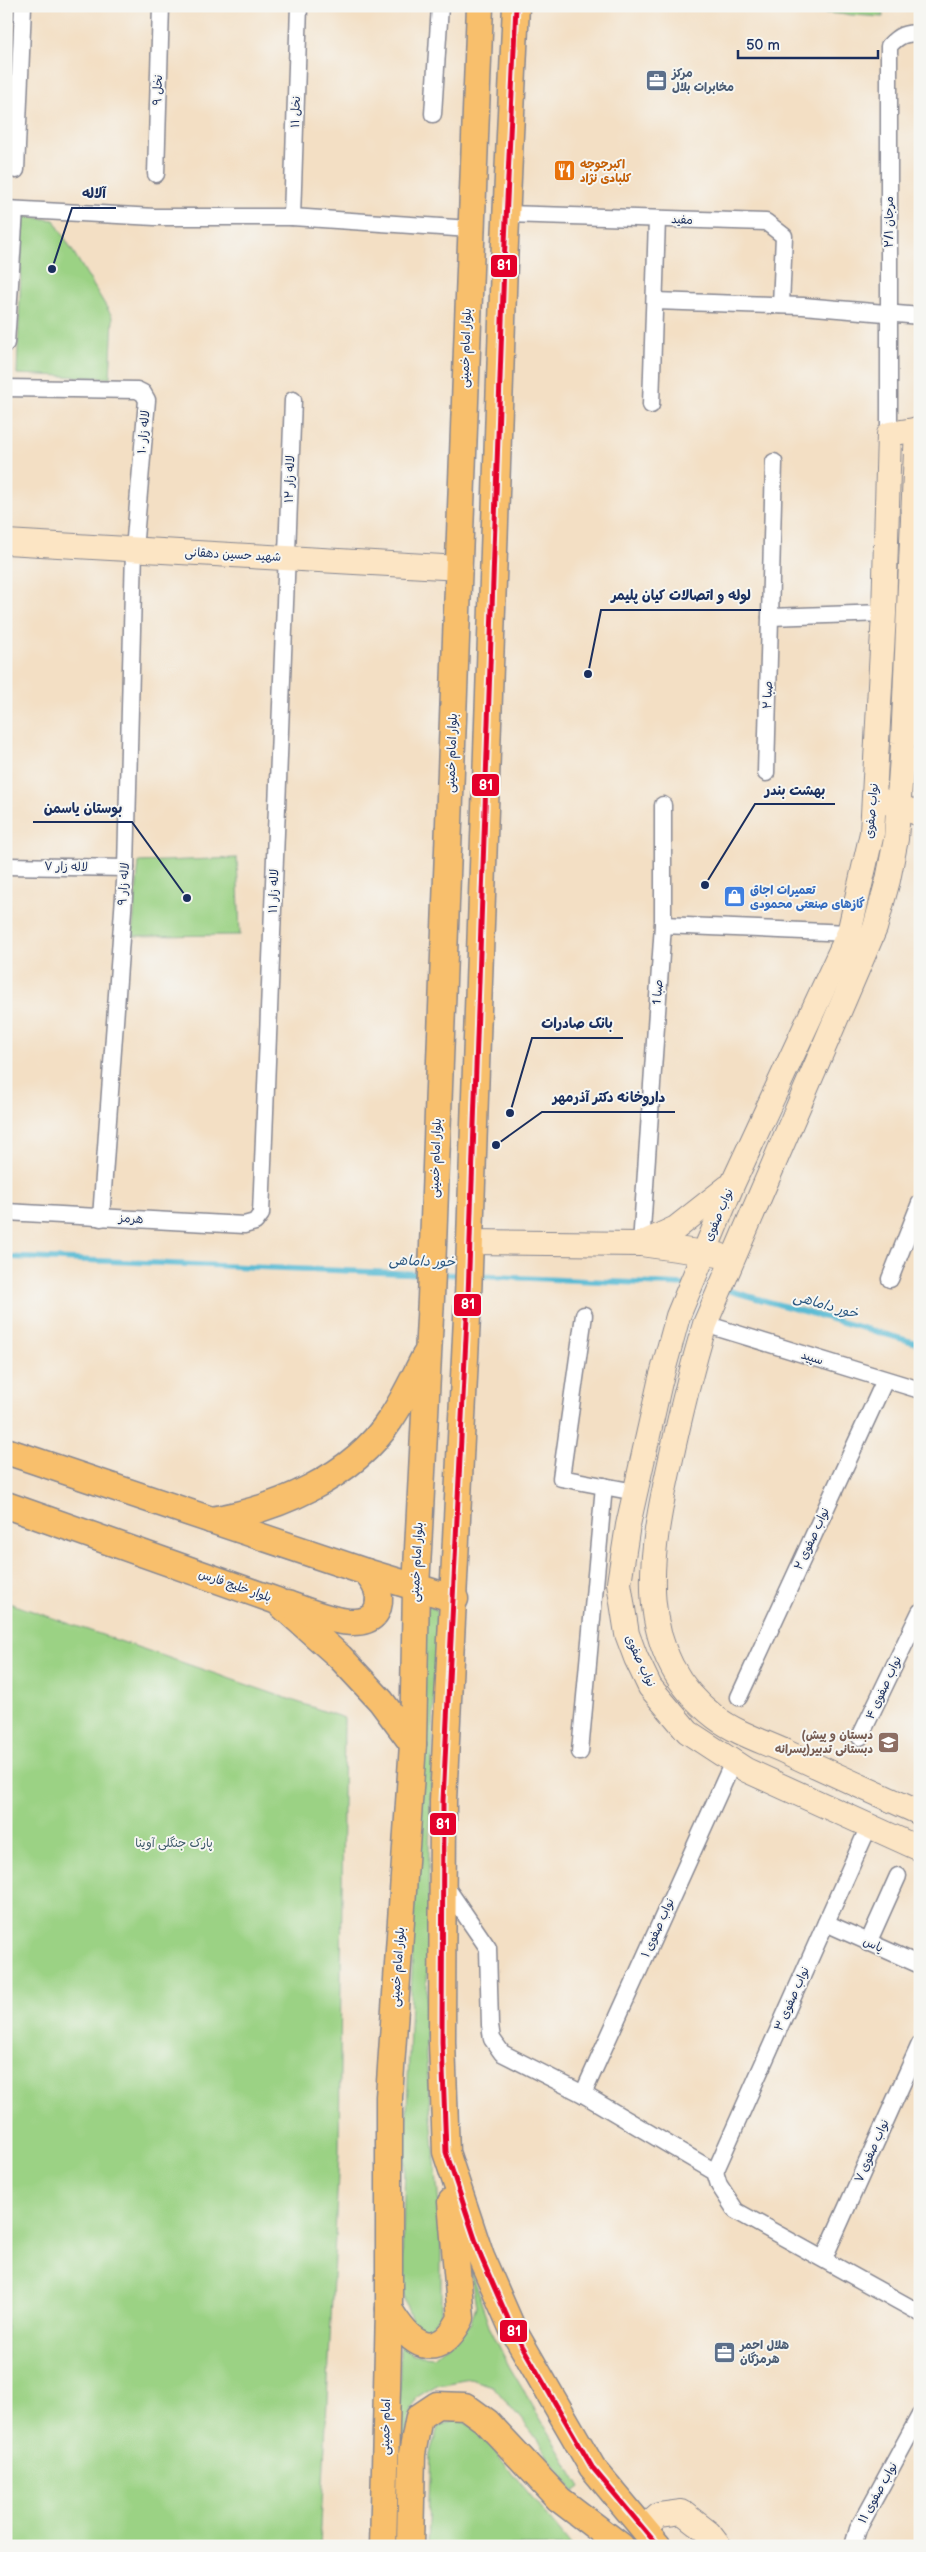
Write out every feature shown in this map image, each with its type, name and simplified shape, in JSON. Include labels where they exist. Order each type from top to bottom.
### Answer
[{"type":"main road","name":"بلوار امام خمینی","points":[[389,2309],[389,2097],[413,1744],[416,1588],[431,1298],[460,568],[470,229],[480,6]]},
{"type":"main road","points":[[389,2309],[409,2337],[420,2344],[440,2345],[453,2334],[461,2318],[446,2152],[442,2042],[443,1801],[468,1297],[468,1249],[506,214],[516,6]]},
{"type":"main road","points":[[210,1520],[264,1509],[328,1478],[356,1458],[390,1421],[428,1351]]},
{"type":"main road","points":[[6,1451],[366,1572],[454,1599]]},
{"type":"main road","name":"بلوار خلیج فارس","points":[[6,1505],[277,1601],[340,1657],[381,1701],[413,1744]]},
{"type":"main road","points":[[277,1601],[325,1616],[360,1623],[373,1616],[379,1604],[378,1589],[366,1572]]},
{"type":"main road","points":[[446,2152],[481,2257],[513,2330],[592,2467],[609,2490],[651,2537]]},
{"type":"main road","name":"امام خمینی","points":[[383,2546],[389,2309]]},
{"type":"main road","points":[[410,2546],[412,2454],[419,2417],[438,2404],[465,2406],[487,2422],[559,2499],[621,2546]]},
{"type":"street","points":[[16,170],[23,6]]},
{"type":"street","name":"نخل ۹","points":[[156,174],[161,6]]},
{"type":"street","name":"نخل ۱۱","points":[[292,217],[299,6]]},
{"type":"street","points":[[433,114],[440,6]]},
{"type":"street","name":"مرجان ۲/۱","points":[[889,434],[889,46],[898,36],[920,33]]},
{"type":"street","points":[[6,344],[10,210],[155,217],[292,217],[470,229]]},
{"type":"street","name":"مفید","points":[[506,214],[766,222],[784,236],[781,305]]},
{"type":"street","points":[[651,406],[657,219]]},
{"type":"street","points":[[654,301],[803,306],[920,316]]},
{"type":"street","name":"لاله زار ۱۰","points":[[6,388],[137,390],[143,393],[147,400],[134,550]]},
{"type":"street","name":"لاله زار ۱۲","points":[[288,558],[293,400]]},
{"type":"street","points":[[889,434],[918,429]]},
{"type":"street","name":"نواب صفوی","points":[[918,429],[909,810],[896,839],[888,880],[875,928],[708,1316],[687,1386],[656,1529],[652,1580],[656,1617],[663,1649],[676,1673],[691,1694],[716,1718],[737,1730],[920,1813]]},
{"type":"street","name":"نواب صفوی","points":[[889,434],[884,613],[872,833],[849,933],[733,1183],[680,1310],[660,1382],[635,1492],[619,1583],[627,1634],[650,1687],[688,1732],[733,1762],[920,1850]]},
{"type":"street","points":[[888,460],[918,454]]},
{"type":"street","name":"صبا ۲","points":[[766,773],[774,462]]},
{"type":"street","name":"شهید حسین دهقانی","points":[[6,542],[460,568]]},
{"type":"street","name":"لاله زار ۹","points":[[101,1218],[126,868],[134,550]]},
{"type":"street","name":"لاله زار ۱۱","points":[[255,1222],[261,1214],[288,558]]},
{"type":"street","points":[[770,617],[884,613]]},
{"type":"street","points":[[874,798],[909,810]]},
{"type":"street","name":"صبا 1","points":[[641,1244],[663,925],[663,805]]},
{"type":"street","name":"لاله زار ۷","points":[[6,866],[126,868]]},
{"type":"street","points":[[663,925],[849,933]]},
{"type":"street","points":[[641,1244],[676,1228],[733,1183]]},
{"type":"street","points":[[890,1279],[920,1204]]},
{"type":"street","name":"هرمز","points":[[6,1212],[244,1225],[255,1222]]},
{"type":"street","points":[[468,1249],[641,1244],[732,1263]]},
{"type":"street","points":[[680,1310],[708,1316]]},
{"type":"street","points":[[584,1315],[561,1478],[635,1492]]},
{"type":"street","name":"سپید","points":[[708,1316],[885,1380],[920,1390]]},
{"type":"street","name":"نواب صفوی ۲","points":[[739,1697],[885,1380]]},
{"type":"street","points":[[580,1752],[604,1486]]},
{"type":"street","name":"نواب صفوی ۴","points":[[860,1737],[920,1612]]},
{"type":"street","name":"نواب صفوی ۱","points":[[582,2094],[733,1762]]},
{"type":"street","points":[[869,1826],[882,1796]]},
{"type":"street","name":"نواب صفوی ۳","points":[[715,2172],[869,1826]]},
{"type":"street","points":[[868,1943],[898,1876]]},
{"type":"street","points":[[444,1883],[488,1948],[492,2039],[502,2053],[582,2094],[715,2172],[719,2185],[736,2211],[824,2258],[920,2313]]},
{"type":"street","name":"یاس","points":[[826,1924],[920,1965]]},
{"type":"street","name":"نواب صفوی ۷","points":[[824,2258],[920,2044]]},
{"type":"street","name":"نواب صفوی ۱۱","points":[[853,2546],[858,2529],[920,2415]]},
{"type":"street","points":[[651,2537],[659,2515],[682,2512],[709,2533],[719,2546]]},
{"type":"green space","points":[[824,6],[884,6],[883,17],[824,13]]},
{"type":"green space","points":[[23,216],[54,220],[113,318],[110,378],[17,374]]},
{"type":"green space","points":[[237,858],[240,935],[132,936],[139,862]]},
{"type":"green space","name":"پارک جنگلی آوینا","points":[[6,1602],[344,1718],[339,2154],[320,2546],[6,2546]]},
{"type":"green space","points":[[425,1605],[437,1610],[429,1853],[426,2058],[441,2228],[441,2316],[427,2330],[413,2324],[405,2302],[402,2252]]},
{"type":"green space","points":[[469,2266],[490,2328],[509,2366],[581,2487],[574,2492],[531,2431],[493,2386],[470,2379],[437,2385],[417,2397],[409,2417],[399,2466],[400,2342],[413,2355],[434,2357],[470,2324],[476,2306]]},
{"type":"green space","points":[[458,2418],[477,2430],[572,2546],[427,2546],[431,2454],[439,2427]]},
{"type":"waterway","name":"خور داماهی","points":[[6,1257],[425,1274]]},
{"type":"waterway","name":"خور داماهی","points":[[437,1274],[463,1275]]},
{"type":"waterway","name":"خور داماهی","points":[[475,1276],[685,1285]]},
{"type":"waterway","name":"خور داماهی","points":[[727,1290],[920,1344]]},
{"type":"transit line","name":"81","points":[[516,6],[504,264],[468,1297],[443,1801],[442,2042],[446,2152],[481,2257],[513,2330],[592,2467],[658,2546]]},
{"type":"place","name":"مرکز مخابرات بلال","points":[[656,80]]},
{"type":"place","name":"اکبرجوجه کلبادی نژاد","points":[[564,171]]},
{"type":"place","name":"آلاله","points":[[52,269]]},
{"type":"place","name":"لوله و اتصالات کیان پلیمر","points":[[588,674]]},
{"type":"place","name":"بهشت بندر","points":[[705,885]]},
{"type":"place","name":"تعمیرات اجاق گازهای صنعتی محمودی","points":[[734,897]]},
{"type":"place","name":"بوستان یاسمن","points":[[187,898]]},
{"type":"place","name":"بانک صادرات","points":[[510,1113]]},
{"type":"place","name":"داروخانه دکتر آذرمهر","points":[[496,1145]]},
{"type":"place","name":"(دبستان و پیش دبستانی تدبیر(پسرانه","points":[[889,1742]]},
{"type":"place","name":"هلال احمر هرمزگان","points":[[724,2352]]}]
